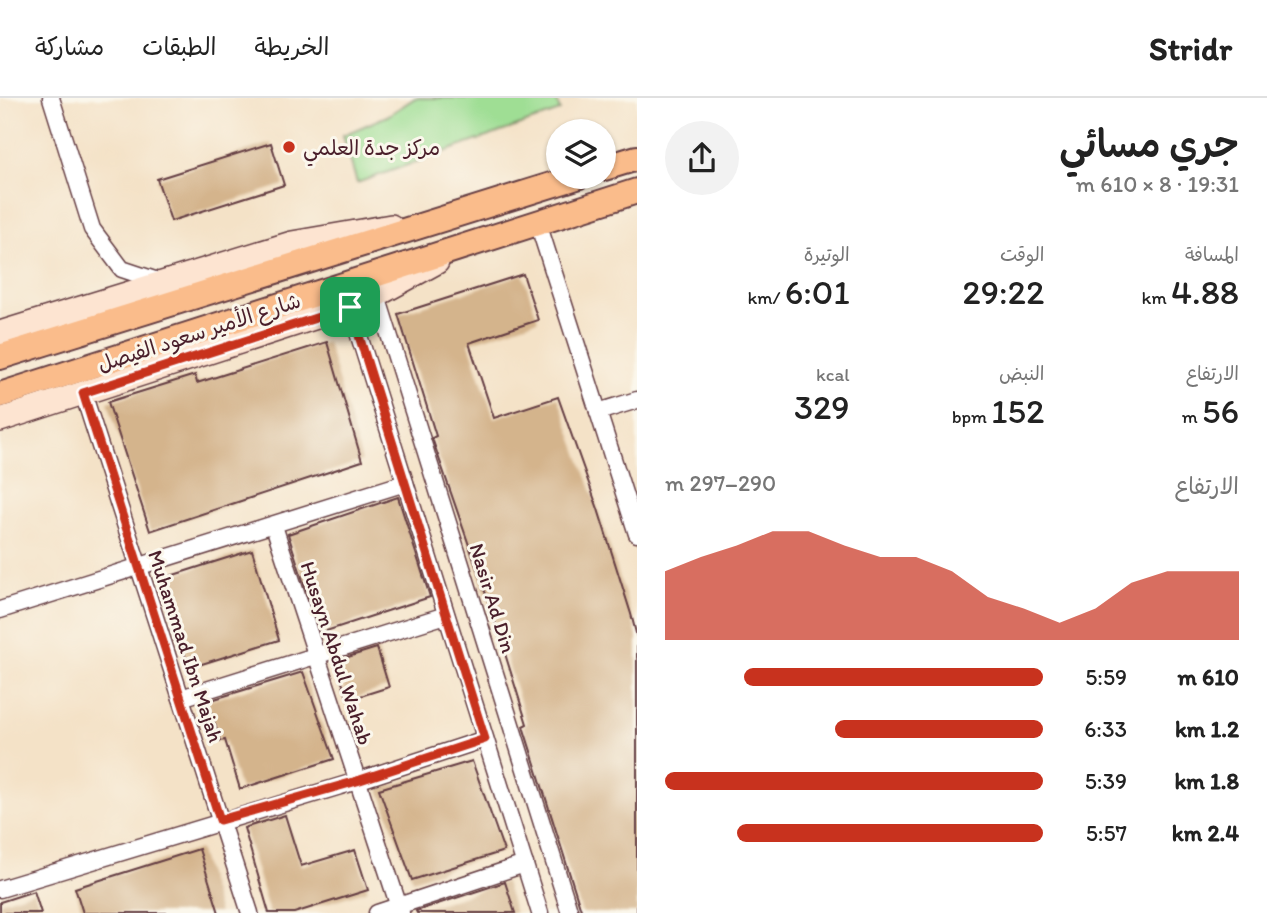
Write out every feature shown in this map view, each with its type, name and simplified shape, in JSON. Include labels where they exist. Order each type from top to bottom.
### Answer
[{"type":"main road","points":[[616,165],[637,158]]},
{"type":"main road","name":"شارع الأمير سعود الفيصل","points":[[0,357],[546,186]]},
{"type":"main road","name":"شارع الأمير سعود الفيصل","points":[[0,395],[637,191]]},
{"type":"street","points":[[51,98],[92,229],[122,269],[164,283]]},
{"type":"street","points":[[0,333],[292,243],[443,218]]},
{"type":"street","points":[[538,223],[637,534]]},
{"type":"street","points":[[0,420],[350,307],[377,296],[463,247]]},
{"type":"street","name":"Nasir Ad Din","points":[[377,296],[570,913]]},
{"type":"street","points":[[350,307],[540,913]]},
{"type":"street","name":"Muhammad Ibn Majah","points":[[83,393],[250,913]]},
{"type":"street","points":[[598,412],[637,400]]},
{"type":"street","points":[[0,610],[405,483]]},
{"type":"street","name":"Husayn Abdul Wahab","points":[[274,526],[400,909]]},
{"type":"street","points":[[181,698],[446,615]]},
{"type":"street","points":[[0,889],[220,820],[357,781],[485,739]]},
{"type":"street","points":[[377,913],[400,909],[525,864]]},
{"type":"green space","points":[[415,98],[556,98],[560,111],[357,183],[343,135],[387,116]]},
{"type":"building","points":[[271,143],[284,185],[171,221],[157,179]]},
{"type":"building","points":[[523,274],[538,320],[469,343],[494,418],[558,397],[598,509],[631,614],[637,637],[637,913],[582,913],[523,726],[527,724],[491,609],[432,438],[436,436],[398,314]]},
{"type":"building","points":[[327,342],[362,461],[150,531],[108,402],[195,375],[197,383]]},
{"type":"building","points":[[398,497],[430,597],[320,633],[288,534]]},
{"type":"building","points":[[252,550],[279,640],[189,668],[161,579]]},
{"type":"building","points":[[377,648],[389,687],[348,700],[335,661]]},
{"type":"building","points":[[303,672],[334,759],[240,789],[225,740],[220,741],[208,701]]},
{"type":"building","points":[[472,761],[504,851],[412,880],[379,789]]},
{"type":"building","points":[[285,815],[301,866],[355,850],[368,890],[294,913],[269,913],[244,828]]},
{"type":"building","points":[[199,849],[219,913],[83,913],[75,888]]},
{"type":"building","points":[[505,882],[515,913],[416,911]]},
{"type":"building","points":[[34,891],[41,913],[0,913],[0,902]]},
{"type":"place","name":"مركز جدة العلمي","points":[[289,147]]},
{"type":"route","points":[[350,307],[485,739],[357,781],[220,820],[83,393],[350,307]]}]
